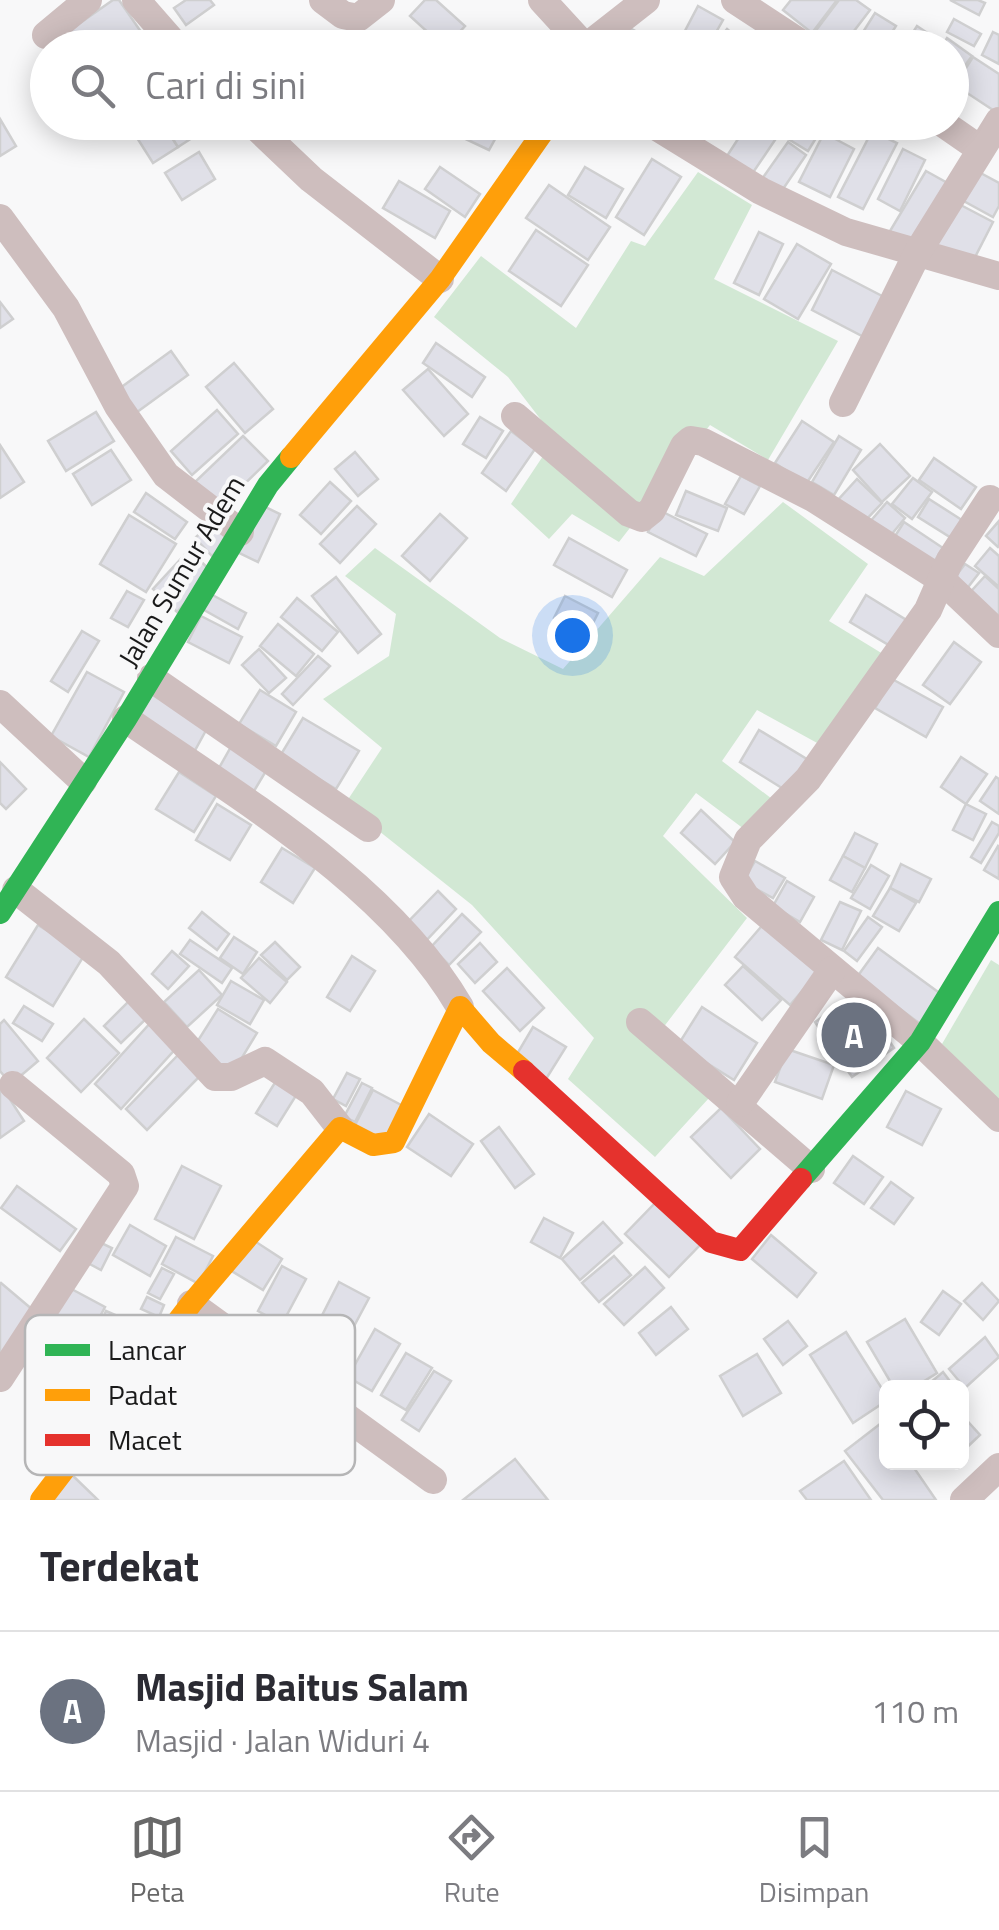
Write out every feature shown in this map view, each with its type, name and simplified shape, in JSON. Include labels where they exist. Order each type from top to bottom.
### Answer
[{"type":"street","points":[[52,30],[88,0]]},
{"type":"street","points":[[136,0],[162,30]]},
{"type":"street","points":[[323,0],[342,15],[358,18],[381,0]]},
{"type":"street","points":[[542,0],[570,30]]},
{"type":"street","points":[[608,30],[646,0]]},
{"type":"street","points":[[735,0],[781,30]]},
{"type":"street","points":[[843,402],[919,250],[999,121]]},
{"type":"street","points":[[270,140],[311,179],[440,279]]},
{"type":"street","name":"Jalan Sumur Adem","points":[[8,902],[82,781],[152,678],[268,485],[440,279],[537,140]]},
{"type":"street","points":[[681,140],[806,214],[846,232],[999,276]]},
{"type":"street","points":[[966,140],[980,150]]},
{"type":"street","points":[[4,230],[66,308],[118,406],[166,475],[240,532]]},
{"type":"street","points":[[515,416],[628,514],[642,518],[652,510],[684,446],[691,440],[703,442],[813,498],[942,580],[999,634]]},
{"type":"street","points":[[990,499],[950,560],[928,610],[808,779],[748,840],[737,859],[733,877],[746,897],[920,1042],[999,1118]]},
{"type":"street","points":[[152,678],[368,828]]},
{"type":"street","points":[[0,704],[82,781]]},
{"type":"street","points":[[126,719],[293,836],[378,908],[446,984],[460,1008],[491,1043],[585,1122],[711,1242],[724,1248],[740,1250],[920,1042],[999,912]]},
{"type":"street","points":[[8,902],[110,963],[215,1077],[231,1077],[265,1061],[312,1092],[340,1128],[372,1146],[381,1148],[394,1142],[460,1008]]},
{"type":"street","points":[[740,1103],[832,970]]},
{"type":"street","points":[[640,1022],[740,1103],[811,1168]]},
{"type":"street","points":[[13,1085],[121,1174],[125,1186],[41,1315]]},
{"type":"street","points":[[182,1315],[340,1128]]},
{"type":"street","points":[[190,1304],[205,1315]]},
{"type":"street","points":[[0,1378],[25,1340]]},
{"type":"street","points":[[355,1423],[434,1480]]},
{"type":"street","points":[[964,1500],[999,1468]]},
{"type":"street","points":[[40,1500],[59,1475]]},
{"type":"green space","points":[[698,172],[752,205],[714,279],[838,341],[768,460],[710,425],[619,542],[572,514],[549,539],[511,504],[555,438],[508,377],[434,317],[481,256],[576,328],[631,241],[645,246]]},
{"type":"green space","points":[[783,502],[868,564],[829,621],[883,654],[819,744],[757,710],[722,761],[776,802],[748,832],[696,793],[663,836],[747,918],[656,1037],[709,1098],[655,1157],[568,1079],[594,1038],[472,905],[345,804],[382,748],[323,699],[389,656],[396,614],[345,576],[375,548],[500,638],[563,669],[660,557],[704,576]]},
{"type":"green space","points":[[991,960],[999,965],[999,1102],[942,1044]]},
{"type":"building","points":[[113,0],[119,0],[140,30],[70,30]]},
{"type":"building","points":[[186,0],[210,0],[214,5],[186,25],[174,8]]},
{"type":"building","points":[[425,0],[436,0],[465,26],[461,30],[425,30],[410,16]]},
{"type":"building","points":[[791,0],[837,0],[814,30],[808,30],[783,10]]},
{"type":"building","points":[[839,0],[856,0],[870,10],[855,30],[816,30]]},
{"type":"building","points":[[950,0],[978,0],[985,3],[979,15]]},
{"type":"building","points":[[698,6],[723,20],[717,30],[685,30]]},
{"type":"building","points":[[875,13],[896,26],[893,30],[864,30]]},
{"type":"building","points":[[954,19],[981,34],[974,46],[969,43],[969,30],[948,30]]},
{"type":"building","points":[[993,32],[999,35],[999,64],[982,55]]},
{"type":"building","points":[[973,57],[999,74],[999,114],[969,94],[969,63]]},
{"type":"building","points":[[0,119],[16,146],[0,156]]},
{"type":"building","points":[[138,140],[174,140],[178,147],[153,163]]},
{"type":"building","points":[[468,140],[494,140],[489,150]]},
{"type":"building","points":[[737,140],[775,140],[752,174],[727,156]]},
{"type":"building","points":[[790,140],[815,140],[808,151]]},
{"type":"building","points":[[820,140],[837,140],[854,149],[830,197],[799,182]]},
{"type":"building","points":[[867,140],[897,143],[863,209],[838,197]]},
{"type":"building","points":[[788,142],[806,155],[781,192],[762,179]]},
{"type":"building","points":[[903,149],[925,160],[900,211],[878,199]]},
{"type":"building","points":[[199,152],[215,179],[182,200],[165,173]]},
{"type":"building","points":[[652,159],[681,177],[644,235],[616,217]]},
{"type":"building","points":[[440,167],[480,194],[465,217],[425,189]]},
{"type":"building","points":[[585,167],[623,189],[606,218],[568,195]]},
{"type":"building","points":[[975,170],[999,183],[999,206],[993,217],[960,199]]},
{"type":"building","points":[[926,171],[951,185],[914,245],[890,231]]},
{"type":"building","points":[[399,181],[450,211],[435,238],[383,208]]},
{"type":"building","points":[[549,185],[610,227],[588,260],[526,218]]},
{"type":"building","points":[[953,201],[993,222],[972,263],[932,243]]},
{"type":"building","points":[[536,230],[588,265],[561,306],[509,271]]},
{"type":"building","points":[[759,232],[783,244],[759,295],[734,283]]},
{"type":"building","points":[[797,244],[831,264],[798,319],[764,299]]},
{"type":"building","points":[[832,270],[884,297],[864,337],[812,310]]},
{"type":"building","points":[[0,302],[13,319],[0,328]]},
{"type":"building","points":[[436,343],[485,377],[472,397],[423,363]]},
{"type":"building","points":[[171,351],[188,375],[133,415],[116,391]]},
{"type":"building","points":[[234,363],[273,409],[245,433],[206,387]]},
{"type":"building","points":[[428,369],[468,414],[444,436],[403,390]]},
{"type":"building","points":[[217,410],[238,434],[192,475],[171,451]]},
{"type":"building","points":[[96,412],[114,441],[66,471],[48,441]]},
{"type":"building","points":[[480,417],[503,431],[486,458],[463,444]]},
{"type":"building","points":[[802,421],[834,442],[806,484],[775,463]]},
{"type":"building","points":[[511,431],[535,449],[506,491],[482,473]]},
{"type":"building","points":[[243,436],[268,461],[220,508],[195,482]]},
{"type":"building","points":[[839,436],[861,450],[834,495],[812,482]]},
{"type":"building","points":[[880,444],[910,476],[882,502],[853,470]]},
{"type":"building","points":[[0,445],[24,482],[0,498]]},
{"type":"building","points":[[111,450],[131,480],[92,505],[73,474]]},
{"type":"building","points":[[355,452],[378,479],[358,496],[335,469]]},
{"type":"building","points":[[934,458],[976,487],[961,509],[919,480]]},
{"type":"building","points":[[741,476],[760,486],[744,514],[725,504]]},
{"type":"building","points":[[913,478],[932,492],[912,519],[892,504]]},
{"type":"building","points":[[857,479],[882,503],[862,524],[837,501]]},
{"type":"building","points":[[330,482],[351,501],[321,534],[300,515]]},
{"type":"building","points":[[686,491],[727,508],[718,531],[676,515]]},
{"type":"building","points":[[146,493],[187,522],[175,539],[134,512]]},
{"type":"building","points":[[929,499],[965,522],[953,539],[918,517]]},
{"type":"building","points":[[887,502],[905,518],[887,540],[868,524]]},
{"type":"building","points":[[259,504],[280,514],[258,562],[237,552]]},
{"type":"building","points":[[357,506],[376,524],[340,563],[320,544]]},
{"type":"building","points":[[659,510],[707,534],[696,556],[648,532]]},
{"type":"building","points":[[440,514],[467,538],[430,581],[402,556]]},
{"type":"building","points":[[129,515],[176,544],[146,592],[100,564]]},
{"type":"building","points":[[214,520],[231,538],[212,556],[195,538]]},
{"type":"building","points":[[999,521],[999,546],[998,547],[986,536]]},
{"type":"building","points":[[904,522],[943,548],[929,570],[890,544]]},
{"type":"building","points":[[569,538],[627,570],[612,597],[554,565]]},
{"type":"building","points":[[990,548],[999,556],[999,587],[975,566]]},
{"type":"building","points":[[189,550],[213,573],[177,612],[153,589]]},
{"type":"building","points":[[965,564],[979,573],[962,595],[949,585]]},
{"type":"building","points":[[985,576],[999,589],[999,617],[965,598]]},
{"type":"building","points":[[336,577],[381,634],[358,653],[312,596]]},
{"type":"building","points":[[127,591],[144,600],[128,627],[111,618]]},
{"type":"building","points":[[205,591],[246,613],[238,629],[197,606]]},
{"type":"building","points":[[866,595],[908,621],[892,647],[850,622]]},
{"type":"building","points":[[565,596],[598,613],[587,635],[554,618]]},
{"type":"building","points":[[297,598],[338,632],[322,651],[281,617]]},
{"type":"building","points":[[201,616],[242,637],[229,663],[188,642]]},
{"type":"building","points":[[278,624],[314,654],[296,676],[260,646]]},
{"type":"building","points":[[82,631],[99,641],[68,692],[51,681]]},
{"type":"building","points":[[954,642],[981,662],[950,704],[923,685]]},
{"type":"building","points":[[259,649],[286,678],[269,693],[242,665]]},
{"type":"building","points":[[318,656],[330,666],[293,705],[282,694]]},
{"type":"building","points":[[87,672],[124,692],[89,757],[51,736]]},
{"type":"building","points":[[892,679],[943,707],[926,737],[875,708]]},
{"type":"building","points":[[260,690],[296,712],[276,746],[239,724]]},
{"type":"building","points":[[154,691],[210,723],[193,754],[136,722]]},
{"type":"building","points":[[303,718],[359,751],[336,789],[280,756]]},
{"type":"building","points":[[759,730],[810,761],[790,793],[740,762]]},
{"type":"building","points":[[232,745],[269,766],[251,796],[215,775]]},
{"type":"building","points":[[961,757],[987,774],[966,804],[941,787]]},
{"type":"building","points":[[0,762],[26,789],[6,809],[0,803]]},
{"type":"building","points":[[179,772],[216,796],[194,832],[156,809]]},
{"type":"building","points":[[996,777],[999,779],[999,814],[980,801]]},
{"type":"building","points":[[217,804],[251,825],[230,860],[196,840]]},
{"type":"building","points":[[966,804],[986,814],[973,840],[953,830]]},
{"type":"building","points":[[701,810],[735,842],[715,864],[681,833]]},
{"type":"building","points":[[992,822],[999,826],[999,833],[981,863],[971,857]]},
{"type":"building","points":[[855,833],[877,844],[865,868],[843,856]]},
{"type":"building","points":[[999,847],[999,879],[984,870]]},
{"type":"building","points":[[282,848],[315,868],[293,903],[261,882]]},
{"type":"building","points":[[843,856],[865,868],[852,892],[830,880]]},
{"type":"building","points":[[755,861],[785,878],[773,898],[743,882]]},
{"type":"building","points":[[901,864],[931,879],[919,902],[890,888]]},
{"type":"building","points":[[871,865],[889,876],[870,909],[851,898]]},
{"type":"building","points":[[787,881],[814,897],[800,922],[773,906]]},
{"type":"building","points":[[890,888],[916,903],[899,931],[873,916]]},
{"type":"building","points":[[438,891],[456,909],[422,945],[403,927]]},
{"type":"building","points":[[840,902],[861,911],[842,950],[821,940]]},
{"type":"building","points":[[202,912],[229,934],[217,950],[189,928]]},
{"type":"building","points":[[462,914],[481,932],[449,965],[431,947]]},
{"type":"building","points":[[868,917],[882,927],[857,961],[844,951]]},
{"type":"building","points":[[766,921],[821,969],[790,1005],[735,957]]},
{"type":"building","points":[[38,925],[85,954],[53,1006],[6,977]]},
{"type":"building","points":[[234,937],[257,952],[243,974],[220,958]]},
{"type":"building","points":[[190,940],[232,968],[222,983],[180,954]]},
{"type":"building","points":[[275,942],[300,967],[287,980],[261,955]]},
{"type":"building","points":[[480,943],[497,962],[475,983],[458,964]]},
{"type":"building","points":[[878,948],[945,997],[923,1026],[857,977]]},
{"type":"building","points":[[172,951],[189,966],[168,989],[152,974]]},
{"type":"building","points":[[352,956],[375,971],[350,1011],[327,997]]},
{"type":"building","points":[[259,958],[287,982],[270,1003],[241,978]]},
{"type":"building","points":[[743,966],[781,1000],[762,1020],[725,985]]},
{"type":"building","points":[[507,968],[544,1008],[520,1031],[483,991]]},
{"type":"building","points":[[199,970],[222,995],[187,1027],[164,1002]]},
{"type":"building","points":[[231,981],[264,1000],[250,1024],[217,1005]]},
{"type":"building","points":[[857,993],[894,1048],[852,1077],[815,1022]]},
{"type":"building","points":[[134,996],[151,1014],[121,1043],[104,1026]]},
{"type":"building","points":[[24,1006],[53,1024],[42,1041],[13,1023]]},
{"type":"building","points":[[702,1007],[757,1043],[734,1080],[678,1045]]},
{"type":"building","points":[[218,1009],[257,1033],[232,1074],[192,1050]]},
{"type":"building","points":[[84,1019],[119,1053],[81,1092],[47,1058]]},
{"type":"building","points":[[4,1020],[38,1061],[11,1084],[0,1071],[0,1024]]},
{"type":"building","points":[[153,1020],[179,1045],[121,1109],[95,1084]]},
{"type":"building","points":[[533,1027],[566,1047],[546,1079],[514,1059]]},
{"type":"building","points":[[787,1049],[834,1065],[822,1099],[775,1082]]},
{"type":"building","points":[[178,1055],[200,1076],[147,1130],[126,1109]]},
{"type":"building","points":[[347,1073],[360,1079],[346,1106],[333,1099]]},
{"type":"building","points":[[276,1081],[297,1094],[277,1126],[256,1113]]},
{"type":"building","points":[[362,1083],[372,1088],[355,1122],[344,1117]]},
{"type":"building","points":[[0,1084],[24,1121],[0,1138]]},
{"type":"building","points":[[373,1090],[403,1106],[383,1144],[353,1129]]},
{"type":"building","points":[[906,1091],[941,1109],[922,1145],[887,1127]]},
{"type":"building","points":[[721,1108],[760,1149],[731,1178],[691,1137]]},
{"type":"building","points":[[429,1114],[473,1144],[451,1176],[407,1147]]},
{"type":"building","points":[[499,1127],[534,1174],[515,1188],[481,1141]]},
{"type":"building","points":[[853,1156],[883,1177],[864,1204],[834,1183]]},
{"type":"building","points":[[182,1166],[221,1186],[194,1239],[155,1219]]},
{"type":"building","points":[[891,1182],[913,1198],[894,1224],[871,1208]]},
{"type":"building","points":[[17,1186],[76,1229],[60,1251],[1,1208]]},
{"type":"building","points":[[658,1200],[702,1243],[669,1277],[625,1234]]},
{"type":"building","points":[[544,1218],[573,1233],[560,1258],[531,1242]]},
{"type":"building","points":[[603,1222],[622,1243],[580,1280],[562,1259]]},
{"type":"building","points":[[130,1225],[166,1246],[150,1276],[113,1255]]},
{"type":"building","points":[[771,1235],[816,1273],[797,1297],[752,1259]]},
{"type":"building","points":[[176,1237],[213,1256],[199,1284],[162,1264]]},
{"type":"building","points":[[250,1238],[282,1259],[263,1290],[230,1270]]},
{"type":"building","points":[[97,1241],[112,1248],[101,1270],[86,1262]]},
{"type":"building","points":[[614,1256],[631,1275],[599,1302],[582,1283]]},
{"type":"building","points":[[282,1266],[306,1279],[287,1315],[258,1311]]},
{"type":"building","points":[[645,1267],[664,1288],[624,1325],[604,1304]]},
{"type":"building","points":[[162,1268],[174,1274],[160,1299],[148,1293]]},
{"type":"building","points":[[339,1282],[369,1298],[355,1324],[355,1315],[322,1315]]},
{"type":"building","points":[[982,1283],[999,1301],[983,1320],[964,1301]]},
{"type":"building","points":[[0,1284],[39,1315],[25,1315],[25,1334],[0,1364]]},
{"type":"building","points":[[64,1285],[105,1307],[101,1315],[54,1315]]},
{"type":"building","points":[[943,1291],[961,1304],[939,1335],[921,1322]]},
{"type":"building","points":[[147,1297],[164,1305],[160,1315],[141,1309]]},
{"type":"building","points":[[671,1307],[688,1329],[656,1355],[639,1333]]},
{"type":"building","points":[[905,1319],[937,1373],[926,1380],[889,1380],[867,1342]]},
{"type":"building","points":[[788,1321],[807,1346],[783,1365],[764,1339]]},
{"type":"building","points":[[375,1329],[400,1344],[372,1391],[355,1381],[355,1365]]},
{"type":"building","points":[[846,1332],[879,1384],[879,1406],[853,1423],[810,1355]]},
{"type":"building","points":[[985,1337],[999,1357],[969,1384],[969,1380],[958,1380],[949,1369]]},
{"type":"building","points":[[406,1353],[432,1368],[406,1410],[381,1395]]},
{"type":"building","points":[[757,1354],[781,1393],[743,1416],[720,1376]]},
{"type":"building","points":[[434,1371],[451,1381],[419,1431],[402,1420]]},
{"type":"building","points":[[969,1423],[980,1435],[969,1445]]},
{"type":"building","points":[[879,1425],[879,1470],[915,1470],[936,1500],[883,1500],[845,1451]]},
{"type":"building","points":[[515,1459],[548,1500],[463,1500]]},
{"type":"building","points":[[844,1461],[871,1500],[807,1500],[800,1491]]},
{"type":"building","points":[[72,1475],[98,1500],[46,1500]]},
{"type":"traffic: fast","points":[[0,913],[126,719],[268,485],[291,457]]},
{"type":"traffic: fast","points":[[801,1179],[920,1042],[999,912]]},
{"type":"traffic: slow","points":[[291,457],[440,279],[537,140]]},
{"type":"traffic: slow","points":[[183,1315],[340,1128],[373,1145],[394,1142],[460,1007],[491,1043],[524,1071]]},
{"type":"traffic: slow","points":[[41,1500],[60,1475]]},
{"type":"traffic: jam","points":[[524,1071],[711,1242],[740,1250],[801,1179]]},
{"type":"place","name":"Masjid Baitus Salam","points":[[854,1035]]}]
